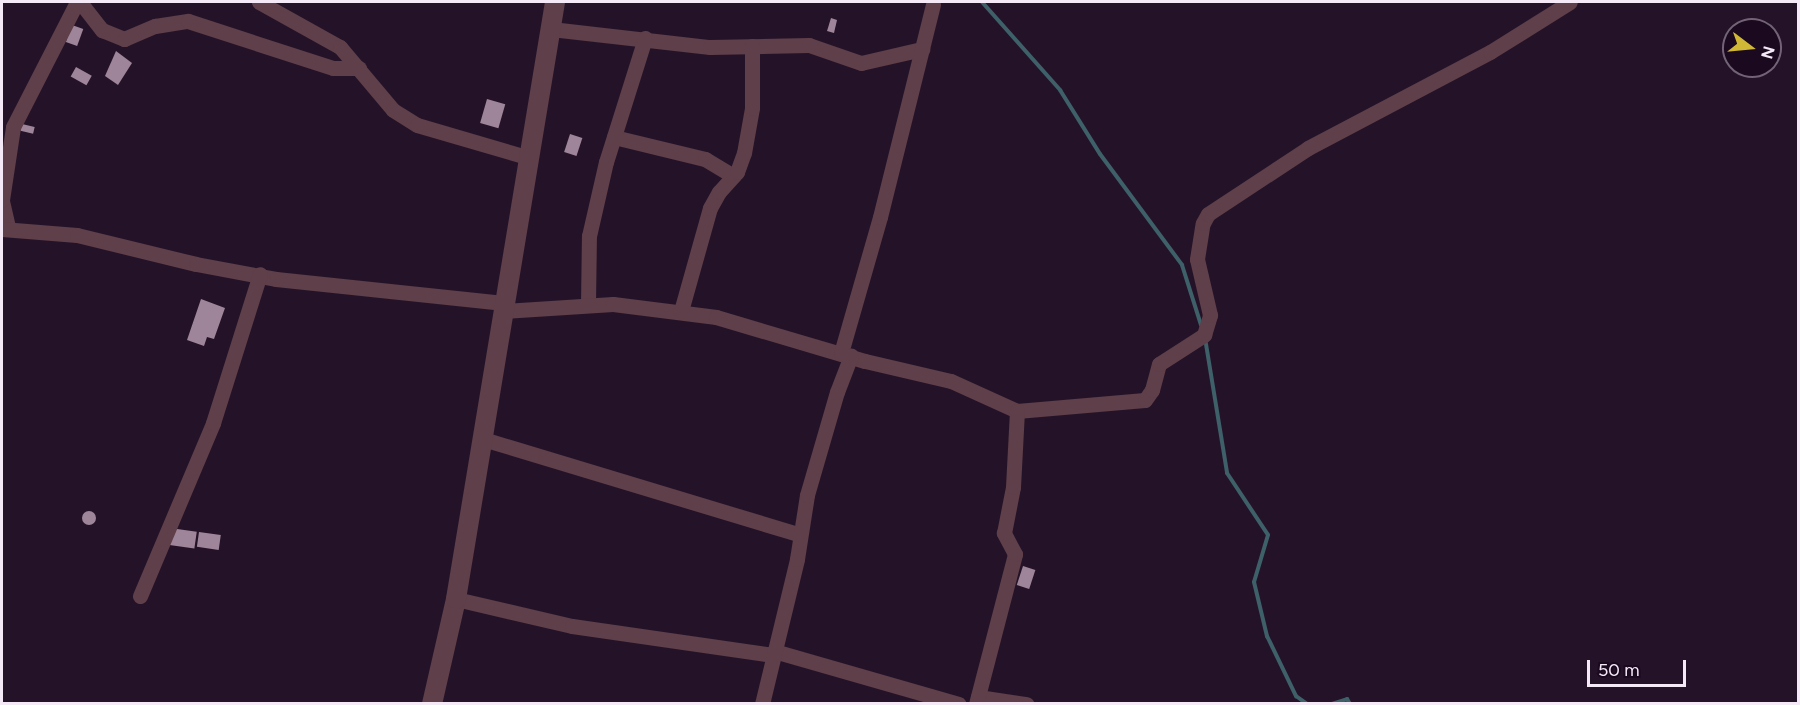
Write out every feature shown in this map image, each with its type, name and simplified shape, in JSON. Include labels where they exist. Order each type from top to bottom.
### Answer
[{"type":"street","points":[[359,68],[333,68],[188,21],[155,26],[124,39],[102,30],[79,2],[13,127],[2,200],[5,228],[78,235],[196,264],[504,307],[588,304],[681,311],[767,330],[846,355],[951,381],[1017,411],[1145,400],[1152,390],[1159,364],[1204,335],[1210,315],[1197,260],[1203,223],[1208,214],[1308,148],[1490,52],[1570,2]]},
{"type":"street","points":[[259,2],[340,47],[393,110],[417,125],[530,158]]},
{"type":"street","points":[[432,704],[456,599],[555,2]]},
{"type":"street","points":[[762,704],[800,535],[933,5]]},
{"type":"street","points":[[551,29],[710,47],[809,45],[861,63],[922,49]]},
{"type":"street","points":[[588,304],[589,236],[614,137],[645,38]]},
{"type":"street","points":[[681,311],[710,208],[733,176],[748,135],[752,46]]},
{"type":"street","points":[[614,137],[705,159],[733,176]]},
{"type":"street","points":[[140,596],[213,423],[260,274]]},
{"type":"street","points":[[1017,411],[1013,487],[1004,533],[1015,555],[977,700],[1026,704]]},
{"type":"street","points":[[483,439],[800,535]]},
{"type":"street","points":[[456,599],[572,626],[774,653],[959,704]]},
{"type":"building","points":[[831,18],[837,20],[834,33],[827,31]]},
{"type":"building","points":[[72,25],[83,29],[77,46],[66,42]]},
{"type":"building","points":[[116,51],[132,63],[118,85],[105,76]]},
{"type":"building","points":[[76,67],[92,76],[86,85],[71,77]]},
{"type":"building","points":[[487,99],[505,104],[498,128],[480,123]]},
{"type":"building","points":[[22,124],[35,127],[33,134],[20,131]]},
{"type":"building","points":[[570,134],[582,138],[576,156],[564,152]]},
{"type":"building","points":[[201,299],[225,308],[214,339],[207,337],[204,346],[187,340]]},
{"type":"building","points":[[86,511],[92,511],[96,518],[92,525],[86,525],[82,521],[82,515]]},
{"type":"building","points":[[170,528],[197,532],[194,549],[168,545]]},
{"type":"building","points":[[199,532],[221,535],[219,550],[197,547]]},
{"type":"building","points":[[1023,566],[1035,570],[1029,589],[1017,585]]},
{"type":"waterway","points":[[982,2],[1060,90],[1100,154],[1182,265],[1201,325]]},
{"type":"waterway","points":[[1205,338],[1227,473],[1268,535],[1254,582],[1267,636],[1296,696],[1307,704]]},
{"type":"waterway","points":[[1332,704],[1347,699],[1350,704]]}]
